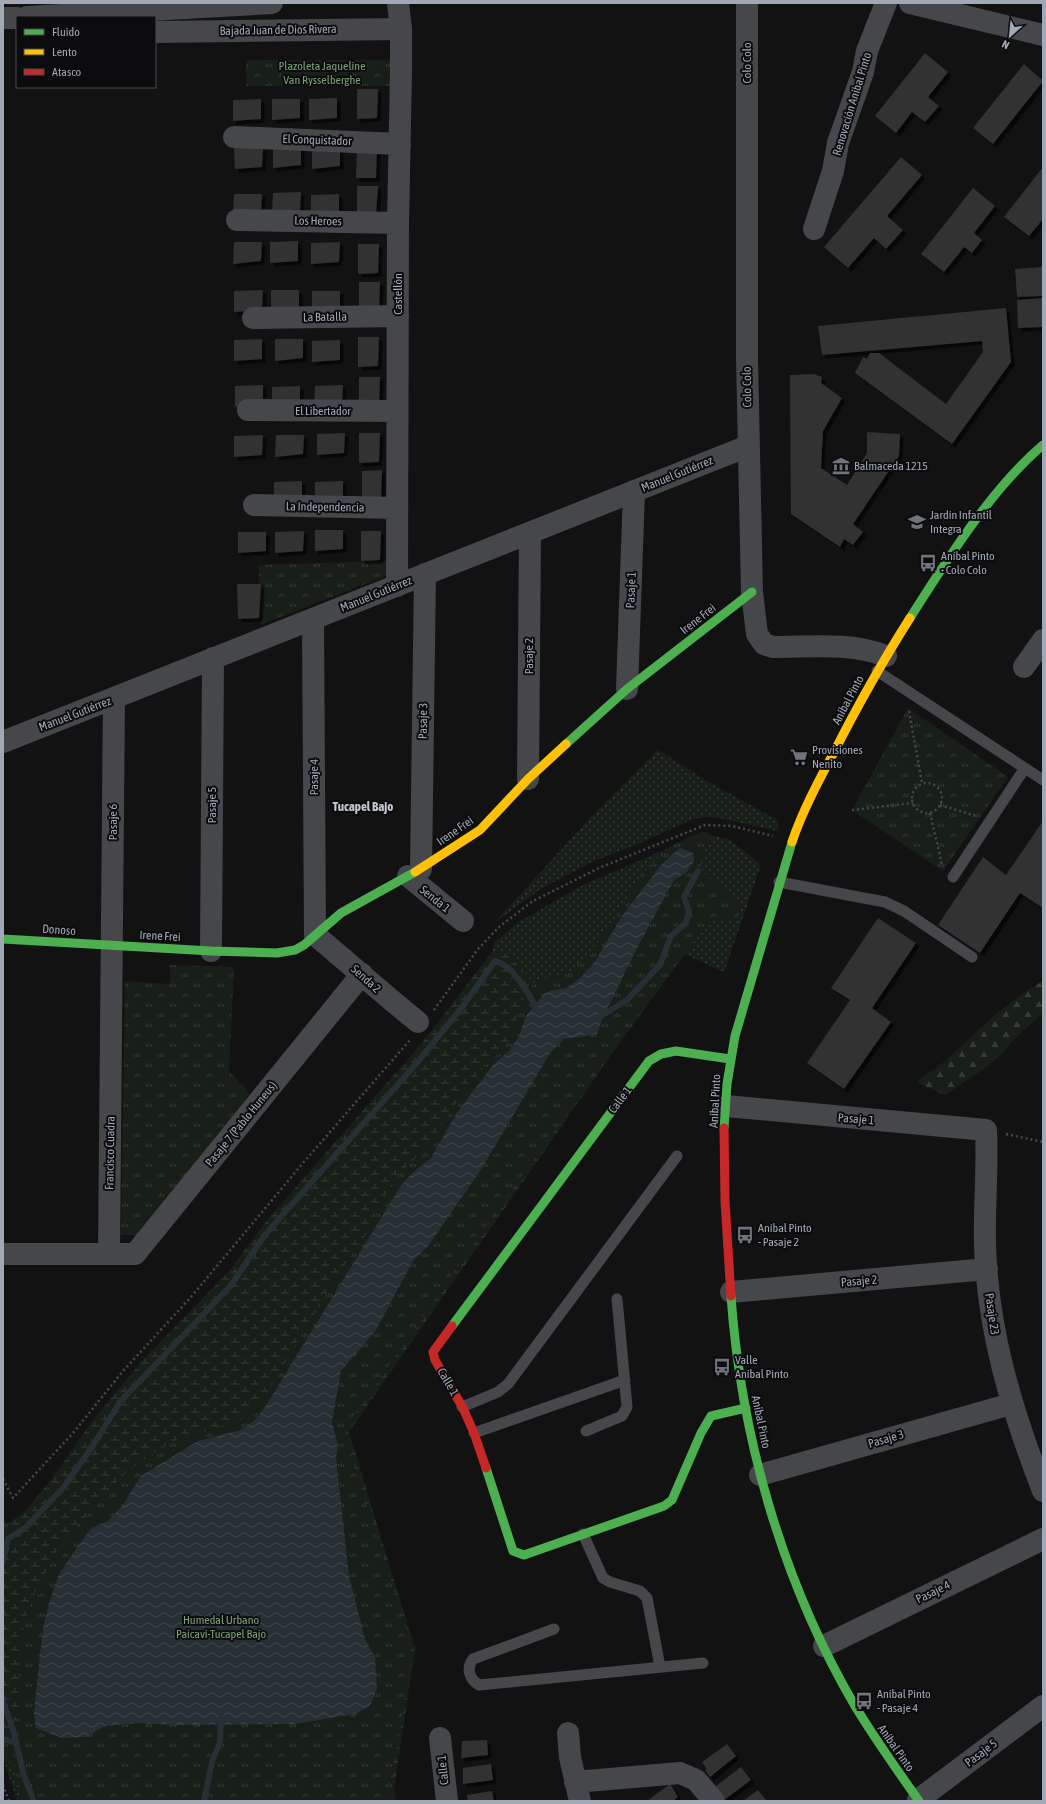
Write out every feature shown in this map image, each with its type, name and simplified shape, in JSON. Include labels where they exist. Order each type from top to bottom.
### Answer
[{"type":"street","points":[[66,16],[103,15],[272,3]]},
{"type":"street","name":"Castellón","points":[[397,586],[398,223],[401,29],[398,3]]},
{"type":"street","name":"Colo Colo","points":[[747,3],[748,446],[752,592],[757,634],[760,640],[768,646],[859,648],[882,664]]},
{"type":"street","name":"Renovación Aníbal Pinto","points":[[814,229],[832,171],[838,143],[863,72],[867,51],[886,3]]},
{"type":"street","points":[[910,3],[1043,35]]},
{"type":"street","points":[[3,18],[16,18]]},
{"type":"street","name":"Bajada Juan de Dios Rivera","points":[[156,32],[401,29]]},
{"type":"street","name":"El Conquistador","points":[[234,137],[400,144]]},
{"type":"street","name":"Los Heroes","points":[[237,220],[398,223]]},
{"type":"street","name":"La Batalla","points":[[254,318],[398,316]]},
{"type":"street","name":"El Libertador","points":[[248,410],[397,411]]},
{"type":"street","name":"Manuel Gutiérrez","points":[[3,742],[748,446]]},
{"type":"street","name":"Aníbal Pinto","points":[[919,1800],[870,1733],[846,1692],[824,1646],[788,1563],[760,1474],[740,1379],[731,1292],[723,1175],[730,1059],[743,1004],[779,882],[794,837],[828,763],[882,664],[972,526],[1015,472],[1043,446]]},
{"type":"street","name":"Pasaje 1","points":[[627,689],[634,491]]},
{"type":"street","name":"La Independencia","points":[[254,505],[397,508]]},
{"type":"street","name":"Pasaje 2","points":[[528,779],[530,533]]},
{"type":"street","name":"Pasaje 3","points":[[414,872],[425,574]]},
{"type":"street","name":"Irene Frei","points":[[112,946],[277,953],[288,952],[304,945],[341,913],[414,872],[480,830],[528,779],[627,689],[752,592]]},
{"type":"street","name":"Pasaje 4","points":[[314,619],[315,935]]},
{"type":"street","points":[[1024,667],[1043,640]]},
{"type":"street","name":"Pasaje 5","points":[[211,951],[214,658]]},
{"type":"street","name":"Pasaje 6","points":[[112,946],[114,698]]},
{"type":"street","name":"Senda 1","points":[[414,872],[463,922]]},
{"type":"street","name":"Senda 2","points":[[315,935],[362,974],[389,999],[421,1024]]},
{"type":"street","name":"Donoso","points":[[3,938],[112,946]]},
{"type":"street","name":"Francisco Cuadra","points":[[109,1254],[112,946]]},
{"type":"street","name":"Pasaje 7 (Pablo Huneus)","points":[[109,1254],[135,1254],[362,974]]},
{"type":"street","name":"Calle 1","points":[[730,1059],[676,1051],[661,1054],[649,1061],[434,1348],[433,1356],[462,1407],[474,1433],[513,1551],[524,1556],[664,1506],[672,1500],[701,1433],[711,1416],[746,1408]]},
{"type":"street","name":"Pasaje 1","points":[[726,1106],[986,1130]]},
{"type":"street","name":"Pasaje 23","points":[[986,1130],[987,1155],[985,1243],[993,1325],[1011,1404],[1043,1491]]},
{"type":"street","points":[[3,1254],[109,1254]]},
{"type":"street","name":"Pasaje 2","points":[[731,1292],[987,1269]]},
{"type":"street","name":"Pasaje 3","points":[[760,1474],[1011,1404]]},
{"type":"street","name":"Pasaje 4","points":[[824,1646],[1043,1539]]},
{"type":"street","name":"Pasaje 5","points":[[919,1800],[1043,1706]]},
{"type":"street","points":[[568,1733],[578,1791],[680,1773],[696,1780],[714,1801]]},
{"type":"street","name":"Calle 1","points":[[440,1738],[447,1801]]},
{"type":"lane","points":[[882,664],[1043,780]]},
{"type":"lane","points":[[948,874],[1026,768]]},
{"type":"lane","points":[[779,882],[885,902],[904,911],[972,957]]},
{"type":"lane","points":[[462,1407],[498,1392],[508,1384],[676,1156]]},
{"type":"lane","points":[[586,1431],[622,1416],[628,1406],[617,1300]]},
{"type":"lane","points":[[474,1433],[625,1380]]},
{"type":"lane","points":[[584,1534],[603,1578],[610,1582],[640,1591],[647,1598],[660,1667]]},
{"type":"lane","points":[[554,1629],[473,1659],[469,1664],[469,1672],[474,1682],[479,1685],[703,1663]]},
{"type":"path","points":[[908,708],[922,783]]},
{"type":"path","points":[[922,783],[932,783],[939,789],[942,796],[940,805],[936,810],[930,812],[919,810],[914,803],[914,790],[922,783]]},
{"type":"path","points":[[852,810],[914,803]]},
{"type":"path","points":[[940,805],[980,818]]},
{"type":"path","points":[[930,812],[948,874]]},
{"type":"path","points":[[3,1479],[13,1498],[72,1433],[123,1371],[191,1297],[421,1024],[478,949],[500,926],[533,901],[599,868],[705,825],[732,826],[773,836],[794,837]]},
{"type":"path","points":[[986,1130],[1043,1142]]},
{"type":"path","points":[[3,1785],[9,1801]]},
{"type":"green space","name":"Plazoleta Jaqueline Van Rysselberghe","points":[[246,60],[398,60],[397,86],[246,86]]},
{"type":"green space","points":[[386,561],[386,576],[260,625],[259,565]]},
{"type":"green space","points":[[908,708],[1008,777],[943,871],[852,810]]},
{"type":"green space","points":[[658,750],[705,780],[779,821],[777,831],[720,818],[706,817],[693,819],[633,846],[594,861],[542,888],[494,923],[593,815]]},
{"type":"green space","name":"Humedal Urbano Paicaví-Tucapel Bajo","points":[[701,832],[707,832],[711,837],[702,858],[701,869],[742,908],[735,920],[716,919],[696,939],[500,1206],[346,1427],[345,1437],[408,1635],[410,1675],[391,1777],[396,1801],[22,1801],[14,1765],[3,1757],[3,1740],[10,1743],[17,1740],[21,1734],[19,1666],[23,1628],[35,1592],[55,1554],[68,1536],[127,1471],[178,1439],[240,1421],[266,1395],[336,1277],[367,1233],[375,1212],[397,1176],[422,1152],[438,1132],[469,1082],[501,1051],[509,1040],[525,994],[537,981],[570,971],[586,956],[612,925],[639,877],[669,847]]},
{"type":"green space","points":[[708,835],[729,839],[761,865],[724,972],[682,953],[544,994],[509,955],[492,952],[495,942],[517,923],[585,884],[669,848]]},
{"type":"green space","name":"Humedal Urbano Paicaví-Tucapel Bajo","points":[[492,952],[509,955],[544,994],[682,953],[349,1432],[415,1649],[393,1795],[20,1783],[3,1739],[3,1524],[7,1524],[25,1511],[51,1480],[93,1420],[142,1361],[229,1271],[267,1220],[421,1044]]},
{"type":"green space","points":[[170,965],[234,967],[229,1071],[250,1094],[138,1235],[121,1235],[125,981],[170,984]]},
{"type":"green space","points":[[1043,981],[1043,1013],[1014,1039],[1001,1055],[981,1071],[945,1095],[916,1082],[943,1063],[996,1014],[1025,992]]},
{"type":"green space","points":[[3,1522],[5,1522],[30,1537],[3,1550]]},
{"type":"green space","points":[[3,1758],[11,1758],[20,1783],[24,1801],[16,1801]]},
{"type":"water","points":[[680,848],[693,853],[694,861],[686,873],[674,880],[637,948],[602,1020],[597,1034],[564,1039],[550,1053],[482,1168],[429,1245],[413,1261],[376,1330],[341,1371],[332,1422],[338,1446],[336,1457],[349,1576],[365,1639],[375,1658],[377,1689],[370,1706],[355,1714],[294,1724],[180,1725],[137,1723],[105,1726],[86,1737],[62,1738],[36,1728],[34,1713],[44,1623],[59,1574],[80,1543],[92,1528],[108,1521],[122,1506],[141,1476],[198,1441],[241,1430],[256,1419],[267,1404],[400,1187],[410,1175],[431,1158],[456,1114],[493,1065],[509,1051],[519,1036],[526,1016],[544,994],[552,990],[566,988],[578,980],[594,963],[622,916],[661,865]]},
{"type":"building","points":[[925,53],[948,72],[928,97],[939,106],[925,122],[912,112],[896,133],[875,116]]},
{"type":"building","points":[[1024,64],[1043,81],[993,144],[973,128]]},
{"type":"building","points":[[357,89],[378,89],[377,118],[357,119]]},
{"type":"building","points":[[337,98],[337,118],[309,120],[309,99]]},
{"type":"building","points":[[261,99],[261,119],[233,121],[233,100]]},
{"type":"building","points":[[272,99],[300,99],[300,118],[272,120]]},
{"type":"building","points":[[273,146],[301,146],[301,165],[273,168]]},
{"type":"building","points":[[340,146],[340,166],[312,169],[312,147]]},
{"type":"building","points":[[263,147],[262,167],[235,169],[234,148]]},
{"type":"building","points":[[377,148],[376,178],[356,178],[357,149]]},
{"type":"building","points":[[901,157],[922,175],[887,216],[903,230],[886,249],[874,238],[848,268],[824,247]]},
{"type":"building","points":[[1043,167],[1043,219],[1029,236],[1004,217]]},
{"type":"building","points":[[357,186],[378,186],[376,215],[357,216]]},
{"type":"building","points":[[973,188],[995,206],[974,233],[982,240],[972,253],[964,247],[944,272],[921,254]]},
{"type":"building","points":[[301,192],[300,212],[272,214],[273,193]]},
{"type":"building","points":[[234,194],[262,194],[261,214],[233,216]]},
{"type":"building","points":[[339,194],[339,214],[311,216],[311,195]]},
{"type":"building","points":[[298,241],[298,261],[270,263],[270,242]]},
{"type":"building","points":[[234,242],[262,242],[261,261],[233,264]]},
{"type":"building","points":[[340,242],[339,262],[311,264],[311,243]]},
{"type":"building","points":[[358,244],[379,244],[378,273],[358,274]]},
{"type":"building","points":[[1043,267],[1043,296],[1017,297],[1015,269]]},
{"type":"building","points":[[359,282],[380,282],[379,311],[359,312]]},
{"type":"building","points":[[263,290],[262,310],[234,312],[234,291]]},
{"type":"building","points":[[271,290],[299,290],[299,310],[271,312]]},
{"type":"building","points":[[312,291],[340,291],[340,310],[312,312]]},
{"type":"building","points":[[1043,298],[1043,327],[1018,328],[1017,300]]},
{"type":"building","points":[[1006,308],[1011,362],[952,444],[855,373],[863,357],[867,359],[870,353],[879,353],[946,404],[983,352],[982,341],[822,355],[818,326]]},
{"type":"building","points":[[358,337],[379,337],[378,366],[358,367]]},
{"type":"building","points":[[262,339],[262,359],[234,361],[234,340]]},
{"type":"building","points":[[275,339],[303,339],[303,358],[275,361]]},
{"type":"building","points":[[340,340],[340,360],[312,362],[312,341]]},
{"type":"building","points":[[814,374],[822,377],[821,383],[842,398],[823,431],[821,468],[847,485],[867,453],[867,432],[900,434],[899,456],[853,524],[863,532],[853,545],[844,539],[840,547],[791,514],[790,375]]},
{"type":"building","points":[[359,377],[380,377],[379,406],[359,406]]},
{"type":"building","points":[[263,385],[263,405],[235,407],[235,386]]},
{"type":"building","points":[[343,385],[342,405],[314,407],[315,386]]},
{"type":"building","points":[[300,386],[300,406],[272,408],[272,387]]},
{"type":"building","points":[[345,433],[344,453],[317,455],[317,434]]},
{"type":"building","points":[[359,433],[380,433],[379,462],[359,463]]},
{"type":"building","points":[[263,435],[262,455],[234,457],[234,436]]},
{"type":"building","points":[[276,435],[304,435],[303,454],[275,457]]},
{"type":"building","points":[[382,470],[381,500],[362,501],[362,471]]},
{"type":"building","points":[[302,481],[302,501],[274,503],[274,482]]},
{"type":"building","points":[[343,481],[343,501],[315,503],[315,482]]},
{"type":"building","points":[[315,530],[343,530],[343,549],[315,551]]},
{"type":"building","points":[[304,531],[303,551],[275,553],[275,532]]},
{"type":"building","points":[[361,531],[381,531],[380,560],[361,561]]},
{"type":"building","points":[[238,532],[266,532],[266,551],[238,553]]},
{"type":"building","points":[[237,584],[261,584],[259,618],[238,619]]},
{"type":"building","points":[[1043,821],[1043,908],[1020,893],[980,953],[938,925],[983,857],[1006,875]]},
{"type":"building","points":[[878,918],[916,943],[872,1008],[891,1022],[844,1089],[807,1063],[850,1000],[831,988]]},
{"type":"building","points":[[487,1740],[488,1755],[461,1758],[462,1741]]},
{"type":"building","points":[[727,1744],[736,1756],[710,1777],[702,1762]]},
{"type":"building","points":[[491,1764],[493,1780],[463,1784],[463,1768]]},
{"type":"building","points":[[741,1767],[751,1780],[724,1800],[716,1786]]},
{"type":"building","points":[[670,1784],[678,1797],[673,1801],[647,1801]]},
{"type":"building","points":[[758,1790],[767,1801],[743,1801]]},
{"type":"building","points":[[492,1791],[494,1801],[468,1801],[467,1795]]},
{"type":"waterway","points":[[599,1017],[627,1000],[660,965],[671,936],[686,923],[689,911],[684,897],[698,871]]},
{"type":"waterway","points":[[3,1561],[8,1539],[26,1527],[64,1487],[94,1444],[120,1402],[232,1284],[264,1236],[416,1064],[463,1006],[495,961],[508,968],[524,986],[537,1012]]},
{"type":"waterway","points":[[3,1701],[14,1733],[24,1776],[34,1801]]},
{"type":"waterway","points":[[204,1801],[212,1762],[220,1742],[221,1718]]},
{"type":"waterway","points":[[3,1739],[16,1743]]},
{"type":"traffic: fast","points":[[910,618],[971,526],[1006,482],[1024,462],[1043,445]]},
{"type":"traffic: fast","points":[[566,744],[627,689],[752,592]]},
{"type":"traffic: fast","points":[[724,1128],[727,1084],[735,1036],[792,842]]},
{"type":"traffic: fast","points":[[3,939],[211,951],[277,953],[295,950],[304,945],[341,913],[415,872]]},
{"type":"traffic: fast","points":[[452,1326],[649,1061],[661,1054],[676,1051],[730,1059]]},
{"type":"traffic: fast","points":[[731,1296],[736,1349],[744,1403],[770,1508],[787,1560],[829,1659],[855,1706],[919,1801]]},
{"type":"traffic: fast","points":[[486,1468],[513,1551],[524,1555],[664,1506],[672,1500],[701,1433],[711,1416],[746,1408]]},
{"type":"traffic: slow","points":[[792,842],[811,797],[842,736],[910,618]]},
{"type":"traffic: slow","points":[[415,872],[480,830],[528,779],[566,744]]},
{"type":"traffic: jam","points":[[724,1128],[725,1201],[731,1296]]},
{"type":"traffic: jam","points":[[452,1326],[433,1352],[435,1360],[463,1408],[474,1433],[486,1468]]},
{"type":"place","name":"Balmaceda 1215","points":[[841,466]]},
{"type":"place","name":"Jardín Infantil Integra","points":[[917,522]]},
{"type":"place","name":"Aníbal Pinto - Colo Colo","points":[[928,563]]},
{"type":"place","name":"Provisiones Nenito","points":[[799,757]]},
{"type":"place","name":"Aníbal Pinto - Pasaje 2","points":[[745,1235]]},
{"type":"place","name":"Valle Aníbal Pinto","points":[[722,1367]]},
{"type":"place","name":"Aníbal Pinto - Pasaje 4","points":[[864,1701]]},
{"type":"district","name":"Tucapel Bajo","points":[[363,806]]}]
